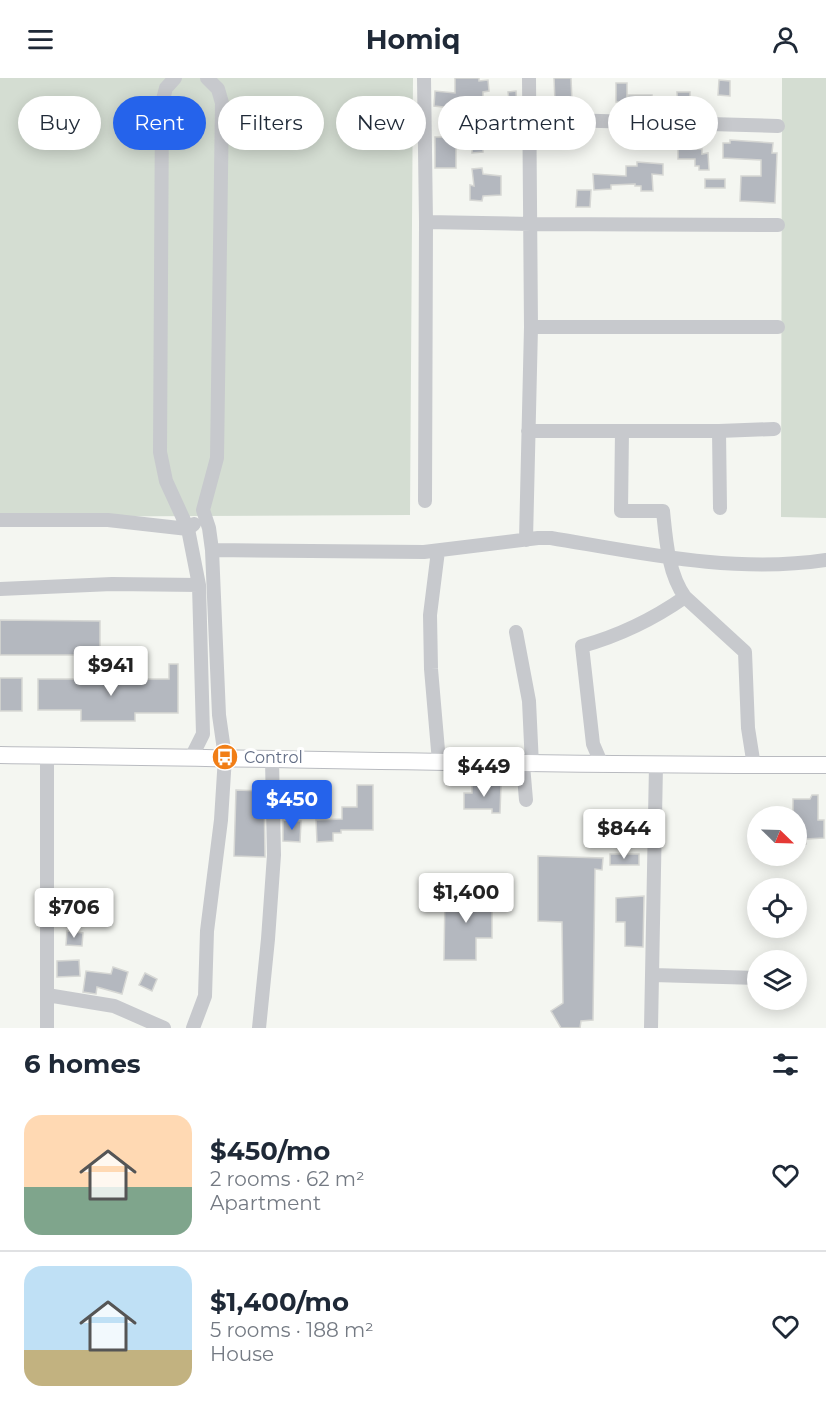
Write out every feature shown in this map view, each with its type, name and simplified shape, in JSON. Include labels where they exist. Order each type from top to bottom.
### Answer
[{"type":"main road","points":[[0,755],[192,756],[272,760],[528,765],[826,765]]},
{"type":"street","points":[[175,78],[166,88],[162,103],[160,452],[166,481],[188,529],[199,585],[203,734],[192,756]]},
{"type":"street","points":[[193,1028],[205,996],[207,930],[221,819],[225,758],[219,715],[212,550],[209,528],[203,510],[217,458],[222,102],[218,89],[207,78]]},
{"type":"street","points":[[424,78],[425,501]]},
{"type":"street","points":[[529,78],[529,96]]},
{"type":"street","points":[[596,121],[778,126]]},
{"type":"street","points":[[526,540],[531,327],[529,150]]},
{"type":"street","points":[[426,222],[778,225]]},
{"type":"street","points":[[531,327],[778,327]]},
{"type":"street","points":[[528,431],[774,429]]},
{"type":"street","points":[[622,430],[621,511],[663,511],[669,557],[678,587],[685,597],[745,652],[748,728],[754,766]]},
{"type":"street","points":[[719,431],[720,508]]},
{"type":"street","points":[[0,520],[108,520],[188,529],[194,524],[201,523],[209,528]]},
{"type":"street","points":[[212,550],[413,552],[551,538],[669,557],[766,564],[798,564],[826,560]]},
{"type":"street","points":[[438,550],[430,615],[431,669],[439,762]]},
{"type":"street","points":[[0,589],[112,584],[199,585]]},
{"type":"street","points":[[602,765],[593,744],[582,646],[664,611],[685,597]]},
{"type":"street","points":[[516,633],[529,701],[526,800]]},
{"type":"street","points":[[203,718],[208,722],[215,721],[219,715]]},
{"type":"street","points":[[46,755],[47,1028]]},
{"type":"street","points":[[260,1028],[274,855],[272,760]]},
{"type":"street","points":[[651,1028],[656,765]]},
{"type":"street","points":[[653,975],[747,978]]},
{"type":"street","points":[[47,994],[114,1006],[165,1028]]},
{"type":"shaded area","points":[[0,78],[413,78],[413,96],[336,96],[336,150],[413,150],[410,515],[0,517]]},
{"type":"shaded area","points":[[782,78],[826,78],[826,518],[781,517]]},
{"type":"building","points":[[455,78],[488,80],[489,91],[483,92],[483,96],[438,96],[438,106],[434,106],[435,91],[455,93]]},
{"type":"building","points":[[554,78],[571,78],[572,96],[555,96]]},
{"type":"building","points":[[719,80],[730,81],[730,96],[718,95]]},
{"type":"building","points":[[616,83],[627,83],[627,96],[616,96]]},
{"type":"building","points":[[516,91],[516,96],[508,96],[508,92]]},
{"type":"building","points":[[677,92],[690,92],[690,96],[677,96]]},
{"type":"building","points":[[628,95],[652,95],[652,96]]},
{"type":"building","points":[[435,137],[438,137],[438,150],[456,150],[456,168],[435,168]]},
{"type":"building","points":[[730,140],[773,143],[772,153],[777,153],[775,203],[740,201],[741,176],[761,176],[761,160],[723,158],[723,143],[730,143]]},
{"type":"building","points":[[472,150],[483,150],[483,152],[472,153]]},
{"type":"building","points":[[678,150],[702,150],[702,154],[708,153],[709,170],[699,170],[699,166],[695,166],[695,159],[678,159]]},
{"type":"building","points":[[637,162],[663,164],[663,175],[652,174],[653,191],[641,191],[641,186],[635,186],[635,184],[611,185],[611,189],[594,190],[593,174],[626,176],[626,166],[637,166]]},
{"type":"building","points":[[482,168],[483,174],[501,176],[501,195],[483,196],[482,201],[470,200],[470,185],[474,186],[472,169]]},
{"type":"building","points":[[705,179],[725,179],[725,188],[705,188]]},
{"type":"building","points":[[577,190],[591,190],[590,207],[576,207]]},
{"type":"building","points":[[0,620],[100,621],[100,655],[0,655]]},
{"type":"building","points":[[169,664],[178,664],[178,713],[135,713],[135,721],[81,721],[81,710],[38,710],[38,679],[169,679]]},
{"type":"building","points":[[0,678],[22,678],[22,711],[0,711]]},
{"type":"building","points":[[357,785],[373,785],[373,830],[341,830],[341,833],[333,833],[333,841],[317,842],[316,820],[342,819],[342,807],[357,807]]},
{"type":"building","points":[[472,785],[501,785],[500,813],[492,813],[492,809],[464,809],[464,793],[472,793]]},
{"type":"building","points":[[236,790],[264,791],[265,857],[234,856]]},
{"type":"building","points":[[812,795],[818,795],[818,820],[824,820],[824,838],[807,839],[807,806],[793,806],[793,799],[810,799]]},
{"type":"building","points":[[283,820],[301,821],[300,842],[283,841]]},
{"type":"building","points":[[610,854],[639,854],[639,865],[610,865]]},
{"type":"building","points":[[538,856],[603,858],[602,870],[595,869],[593,1020],[581,1021],[580,1028],[561,1028],[551,1011],[563,1003],[562,922],[538,921]]},
{"type":"building","points":[[445,892],[492,893],[492,938],[476,938],[476,960],[444,960]]},
{"type":"building","points":[[644,896],[643,947],[625,946],[625,922],[616,922],[616,898]]},
{"type":"building","points":[[67,931],[83,933],[82,946],[66,945]]},
{"type":"building","points":[[79,960],[80,976],[57,977],[57,961]]},
{"type":"building","points":[[113,967],[128,972],[122,994],[97,987],[96,994],[83,992],[86,971],[111,974]]},
{"type":"building","points":[[145,973],[157,979],[152,991],[139,985]]},
{"type":"place","name":"Control","points":[[225,757]]}]
